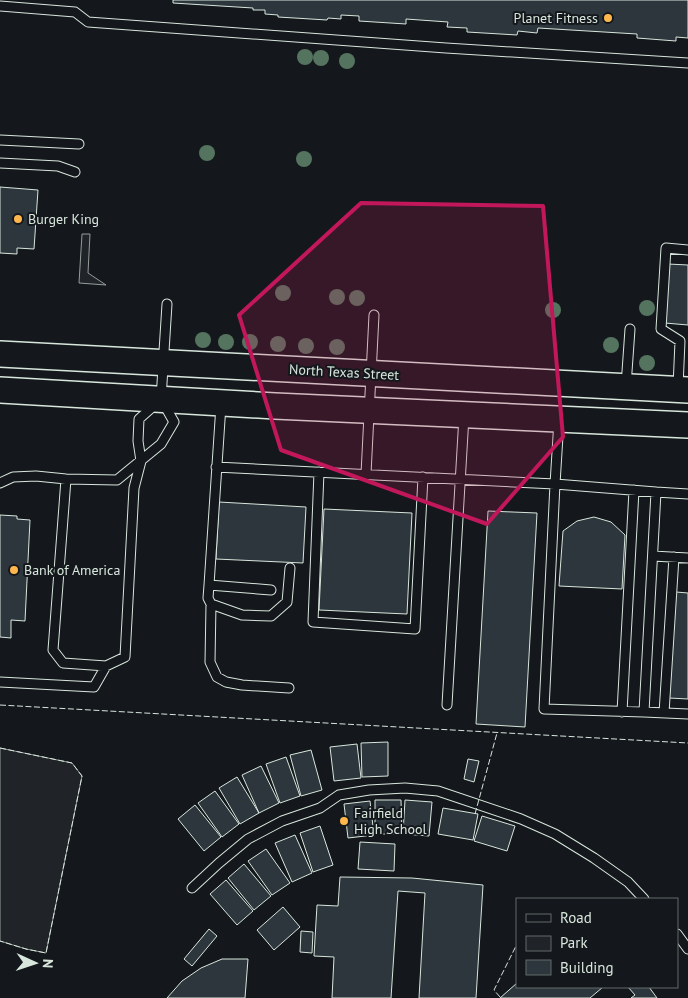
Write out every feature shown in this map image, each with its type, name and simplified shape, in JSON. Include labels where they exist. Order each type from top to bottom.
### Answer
[{"type":"main road","name":"North Texas Street","points":[[0,354],[683,390]]},
{"type":"main road","points":[[0,390],[464,416],[688,425]]},
{"type":"lane","points":[[0,6],[75,12],[88,22],[97,23],[688,63]]},
{"type":"lane","points":[[0,140],[79,144]]},
{"type":"lane","points":[[0,162],[58,166],[75,172]]},
{"type":"lane","points":[[683,390],[684,341],[661,329],[666,248],[688,250]]},
{"type":"lane","points":[[0,483],[13,477],[36,476],[66,479],[117,480],[161,444],[174,422],[161,399],[167,304]]},
{"type":"lane","points":[[366,474],[374,315]]},
{"type":"lane","points":[[626,387],[630,329]]},
{"type":"lane","points":[[66,479],[53,650],[63,663],[106,666],[125,657],[134,488],[141,461],[138,441],[139,419],[161,399]]},
{"type":"lane","points":[[221,403],[208,598],[211,604],[210,662],[217,677],[226,682],[289,688]]},
{"type":"lane","points":[[447,705],[464,416]]},
{"type":"lane","points":[[559,419],[544,709],[688,714]]},
{"type":"lane","points":[[216,467],[555,484],[688,494]]},
{"type":"lane","points":[[319,472],[313,622],[415,629],[423,477]]},
{"type":"lane","points":[[622,712],[634,490]]},
{"type":"lane","points":[[644,712],[656,492]]},
{"type":"lane","points":[[653,556],[688,558]]},
{"type":"lane","points":[[664,713],[674,557]]},
{"type":"lane","points":[[211,604],[242,616],[271,616],[287,602],[290,568]]},
{"type":"lane","points":[[209,584],[272,590]]},
{"type":"lane","points":[[0,682],[94,687],[106,666]]},
{"type":"lane","points":[[192,888],[248,839],[282,821],[320,808],[339,795],[369,790],[405,788],[438,791],[521,819],[555,834],[621,877],[643,898]]},
{"type":"lane","points":[[678,935],[688,949]]},
{"type":"highlighted area","points":[[361,203],[543,206],[563,437],[487,524],[281,450],[239,315]]},
{"type":"green space","points":[[82,234],[90,234],[88,273],[106,285],[79,283]]},
{"type":"green space","points":[[0,748],[72,763],[82,776],[46,953],[0,941]]},
{"type":"building","points":[[173,0],[688,0],[688,38],[676,37],[676,41],[637,38],[637,34],[538,28],[537,33],[518,31],[517,35],[467,32],[467,28],[447,27],[448,22],[406,19],[406,24],[359,21],[359,16],[341,15],[341,19],[328,18],[327,20],[278,17],[278,15],[265,14],[265,10],[253,10],[253,8],[173,3]]},
{"type":"building","name":"Burger King","points":[[0,187],[38,190],[34,249],[17,248],[17,254],[0,253]]},
{"type":"building","points":[[668,264],[688,265],[688,325],[665,323]]},
{"type":"building","points":[[219,502],[306,507],[303,563],[216,559]]},
{"type":"building","points":[[324,509],[412,513],[407,614],[319,610]]},
{"type":"building","points":[[488,511],[537,513],[525,727],[476,724]]},
{"type":"building","name":"Bank of America","points":[[0,515],[17,516],[17,519],[30,520],[25,621],[11,620],[11,638],[0,637]]},
{"type":"building","points":[[594,517],[611,522],[625,535],[622,589],[559,586],[563,531],[577,521]]},
{"type":"building","points":[[676,592],[688,593],[688,699],[669,698]]},
{"type":"building","points":[[388,742],[388,776],[362,777],[361,743]]},
{"type":"building","points":[[357,744],[361,778],[334,781],[330,747]]},
{"type":"building","points":[[311,750],[322,790],[301,796],[290,755]]},
{"type":"building","points":[[286,757],[300,796],[280,803],[266,764]]},
{"type":"building","points":[[468,759],[479,761],[474,782],[464,779]]},
{"type":"building","points":[[261,766],[279,803],[259,813],[242,775]]},
{"type":"building","points":[[237,777],[259,813],[240,824],[219,788]]},
{"type":"building","points":[[215,791],[239,824],[222,837],[198,803]]},
{"type":"building","points":[[375,800],[401,800],[402,834],[375,834]]},
{"type":"building","points":[[405,800],[432,802],[429,836],[403,834]]},
{"type":"building","points":[[370,801],[374,835],[348,838],[344,804]]},
{"type":"building","points":[[195,805],[221,837],[204,851],[178,819]]},
{"type":"building","points":[[443,808],[478,814],[473,840],[438,834]]},
{"type":"building","points":[[482,816],[515,826],[507,851],[474,841]]},
{"type":"building","points":[[320,826],[333,865],[313,872],[300,833]]},
{"type":"building","points":[[295,835],[312,873],[292,882],[275,843]]},
{"type":"building","points":[[360,842],[395,844],[394,871],[358,869]]},
{"type":"building","points":[[266,849],[290,883],[272,895],[248,861]]},
{"type":"building","points":[[244,864],[271,896],[254,910],[228,878]]},
{"type":"building","points":[[340,877],[412,878],[483,885],[476,998],[419,998],[425,893],[398,891],[391,998],[332,998],[334,957],[314,956],[317,905],[338,906]]},
{"type":"building","points":[[226,880],[253,911],[237,925],[210,894]]},
{"type":"building","points":[[283,907],[300,927],[274,950],[257,930]]},
{"type":"building","points":[[209,929],[217,936],[192,966],[184,959]]},
{"type":"building","points":[[301,931],[313,932],[312,953],[300,952]]},
{"type":"building","points":[[222,959],[248,959],[245,998],[167,998],[182,981],[201,968]]},
{"type":"building","points":[[516,984],[516,988],[602,988],[590,998],[500,998]]},
{"type":"building","points":[[629,988],[650,988],[657,998],[631,998],[635,995]]},
{"type":"fence","points":[[0,705],[688,743]]},
{"type":"fence","points":[[475,814],[497,733]]},
{"type":"fence","points":[[0,748],[72,763],[82,776],[46,953],[0,941]]},
{"type":"fence","points":[[500,997],[494,990],[516,946]]},
{"type":"place","name":"Planet Fitness","points":[[608,18]]},
{"type":"place","name":"Burger King","points":[[18,219]]},
{"type":"place","name":"Bank of America","points":[[14,570]]},
{"type":"place","name":"Fairfield High School","points":[[344,821]]}]
